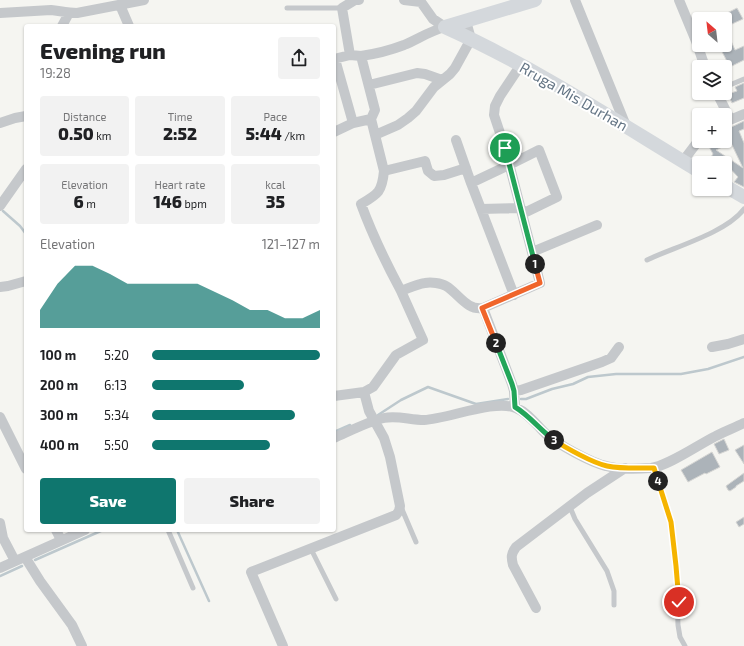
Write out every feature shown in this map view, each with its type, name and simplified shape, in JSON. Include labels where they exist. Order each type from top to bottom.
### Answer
[{"type":"street","points":[[0,12],[59,10],[69,13],[85,12],[144,0]]},
{"type":"street","points":[[336,396],[364,392],[374,387],[396,355],[423,340],[377,243],[361,204],[377,195],[384,171],[371,119],[375,110],[369,85],[356,55],[342,8],[355,0],[359,0]]},
{"type":"street","points":[[404,0],[421,1],[433,19],[445,28]]},
{"type":"street","points":[[336,59],[356,55],[369,55],[403,45],[434,30],[445,28],[535,0]]},
{"type":"street","points":[[575,0],[626,126]]},
{"type":"street","points":[[679,0],[703,60]]},
{"type":"street","points":[[120,5],[128,24]]},
{"type":"street","points":[[63,24],[69,13]]},
{"type":"street","points":[[375,135],[408,118],[416,111],[428,92],[455,68],[471,39],[466,21]]},
{"type":"street","name":"Rruga Mis Durhan","points":[[445,28],[471,39],[520,66],[626,126],[692,166]]},
{"type":"street","points":[[336,66],[352,123]]},
{"type":"street","points":[[401,291],[426,282],[440,284],[446,286],[471,307],[478,309],[540,283],[510,165],[494,115],[495,106],[520,66]]},
{"type":"street","points":[[369,85],[417,73],[442,80]]},
{"type":"street","points":[[732,118],[744,114]]},
{"type":"street","points":[[0,123],[24,116]]},
{"type":"street","points":[[336,131],[352,123],[371,119]]},
{"type":"street","points":[[456,140],[514,295]]},
{"type":"street","points":[[683,161],[693,148]]},
{"type":"street","points":[[471,183],[539,150],[556,198],[521,211],[481,209]]},
{"type":"street","points":[[384,171],[425,161],[428,171],[434,176],[444,175],[466,168]]},
{"type":"street","points":[[0,206],[24,172]]},
{"type":"street","points":[[732,190],[744,198]]},
{"type":"street","points":[[532,252],[597,225]]},
{"type":"street","points":[[0,287],[24,282]]},
{"type":"street","points":[[482,308],[514,391],[515,407]]},
{"type":"street","points":[[712,347],[744,339]]},
{"type":"street","points":[[514,391],[521,390],[602,362],[611,358],[619,347]]},
{"type":"street","points":[[283,646],[251,572],[396,515],[399,511],[400,506],[390,457],[384,438],[369,411],[364,392]]},
{"type":"street","points":[[336,437],[374,421],[390,417],[423,420],[484,408],[507,406],[515,407],[522,411],[548,436],[574,452],[606,466],[625,468],[654,468],[670,461],[715,436],[744,424]]},
{"type":"street","points":[[0,417],[3,430],[24,466]]},
{"type":"street","points":[[536,608],[513,565],[511,559],[512,553],[516,547],[587,493],[625,468]]},
{"type":"street","points":[[0,524],[3,538],[40,581],[72,625],[82,646]]},
{"type":"street","points":[[57,532],[61,540]]},
{"type":"street","points":[[0,568],[80,532]]},
{"type":"lane","points":[[287,8],[342,8]]},
{"type":"lane","points":[[732,84],[744,79]]},
{"type":"lane","points":[[647,260],[685,245],[724,225],[735,219],[744,209]]},
{"type":"lane","points":[[654,468],[671,522],[676,566],[679,632],[685,646]]},
{"type":"lane","points":[[400,506],[416,542]]},
{"type":"lane","points":[[570,507],[575,519],[607,571],[614,591],[614,605]]},
{"type":"lane","points":[[169,532],[193,588]]},
{"type":"lane","points":[[311,549],[336,599]]},
{"type":"building","points":[[737,8],[743,19],[732,24],[732,12],[729,12]]},
{"type":"building","points":[[732,43],[735,50],[744,46],[744,60],[732,66],[732,60],[726,60],[722,52],[732,52]]},
{"type":"building","points":[[744,83],[744,98],[732,103],[731,100],[732,100],[732,93],[737,91],[735,87]]},
{"type":"building","points":[[744,121],[744,129],[739,131],[744,143],[744,187],[734,182],[738,177],[732,171],[732,161],[743,168],[732,145],[732,127]]},
{"type":"building","points":[[710,148],[720,148],[716,150],[725,156],[712,156],[713,154]]},
{"type":"building","points":[[724,439],[729,450],[719,454],[714,444]]},
{"type":"building","points":[[744,445],[744,464],[735,450]]},
{"type":"building","points":[[712,452],[720,467],[688,482],[681,470]]},
{"type":"building","points":[[744,473],[744,481],[730,491],[728,490],[726,486]]},
{"type":"building","points":[[744,517],[744,524],[739,527],[736,522]]},
{"type":"waterway","points":[[3,211],[24,231]]},
{"type":"waterway","points":[[521,399],[526,399],[552,389],[573,384],[588,377],[616,374],[681,374],[708,369],[744,357]]},
{"type":"waterway","points":[[378,415],[401,400],[428,387],[476,404],[508,399]]},
{"type":"waterway","points":[[336,431],[350,425]]},
{"type":"waterway","points":[[35,560],[98,532]]},
{"type":"waterway","points":[[178,532],[209,601]]},
{"type":"waterway","points":[[0,576],[22,566]]},
{"type":"route","points":[[505,148],[540,283],[482,308],[512,384],[515,407],[532,419],[548,436],[574,452],[606,466],[618,468],[654,468],[671,522],[679,602]]}]
